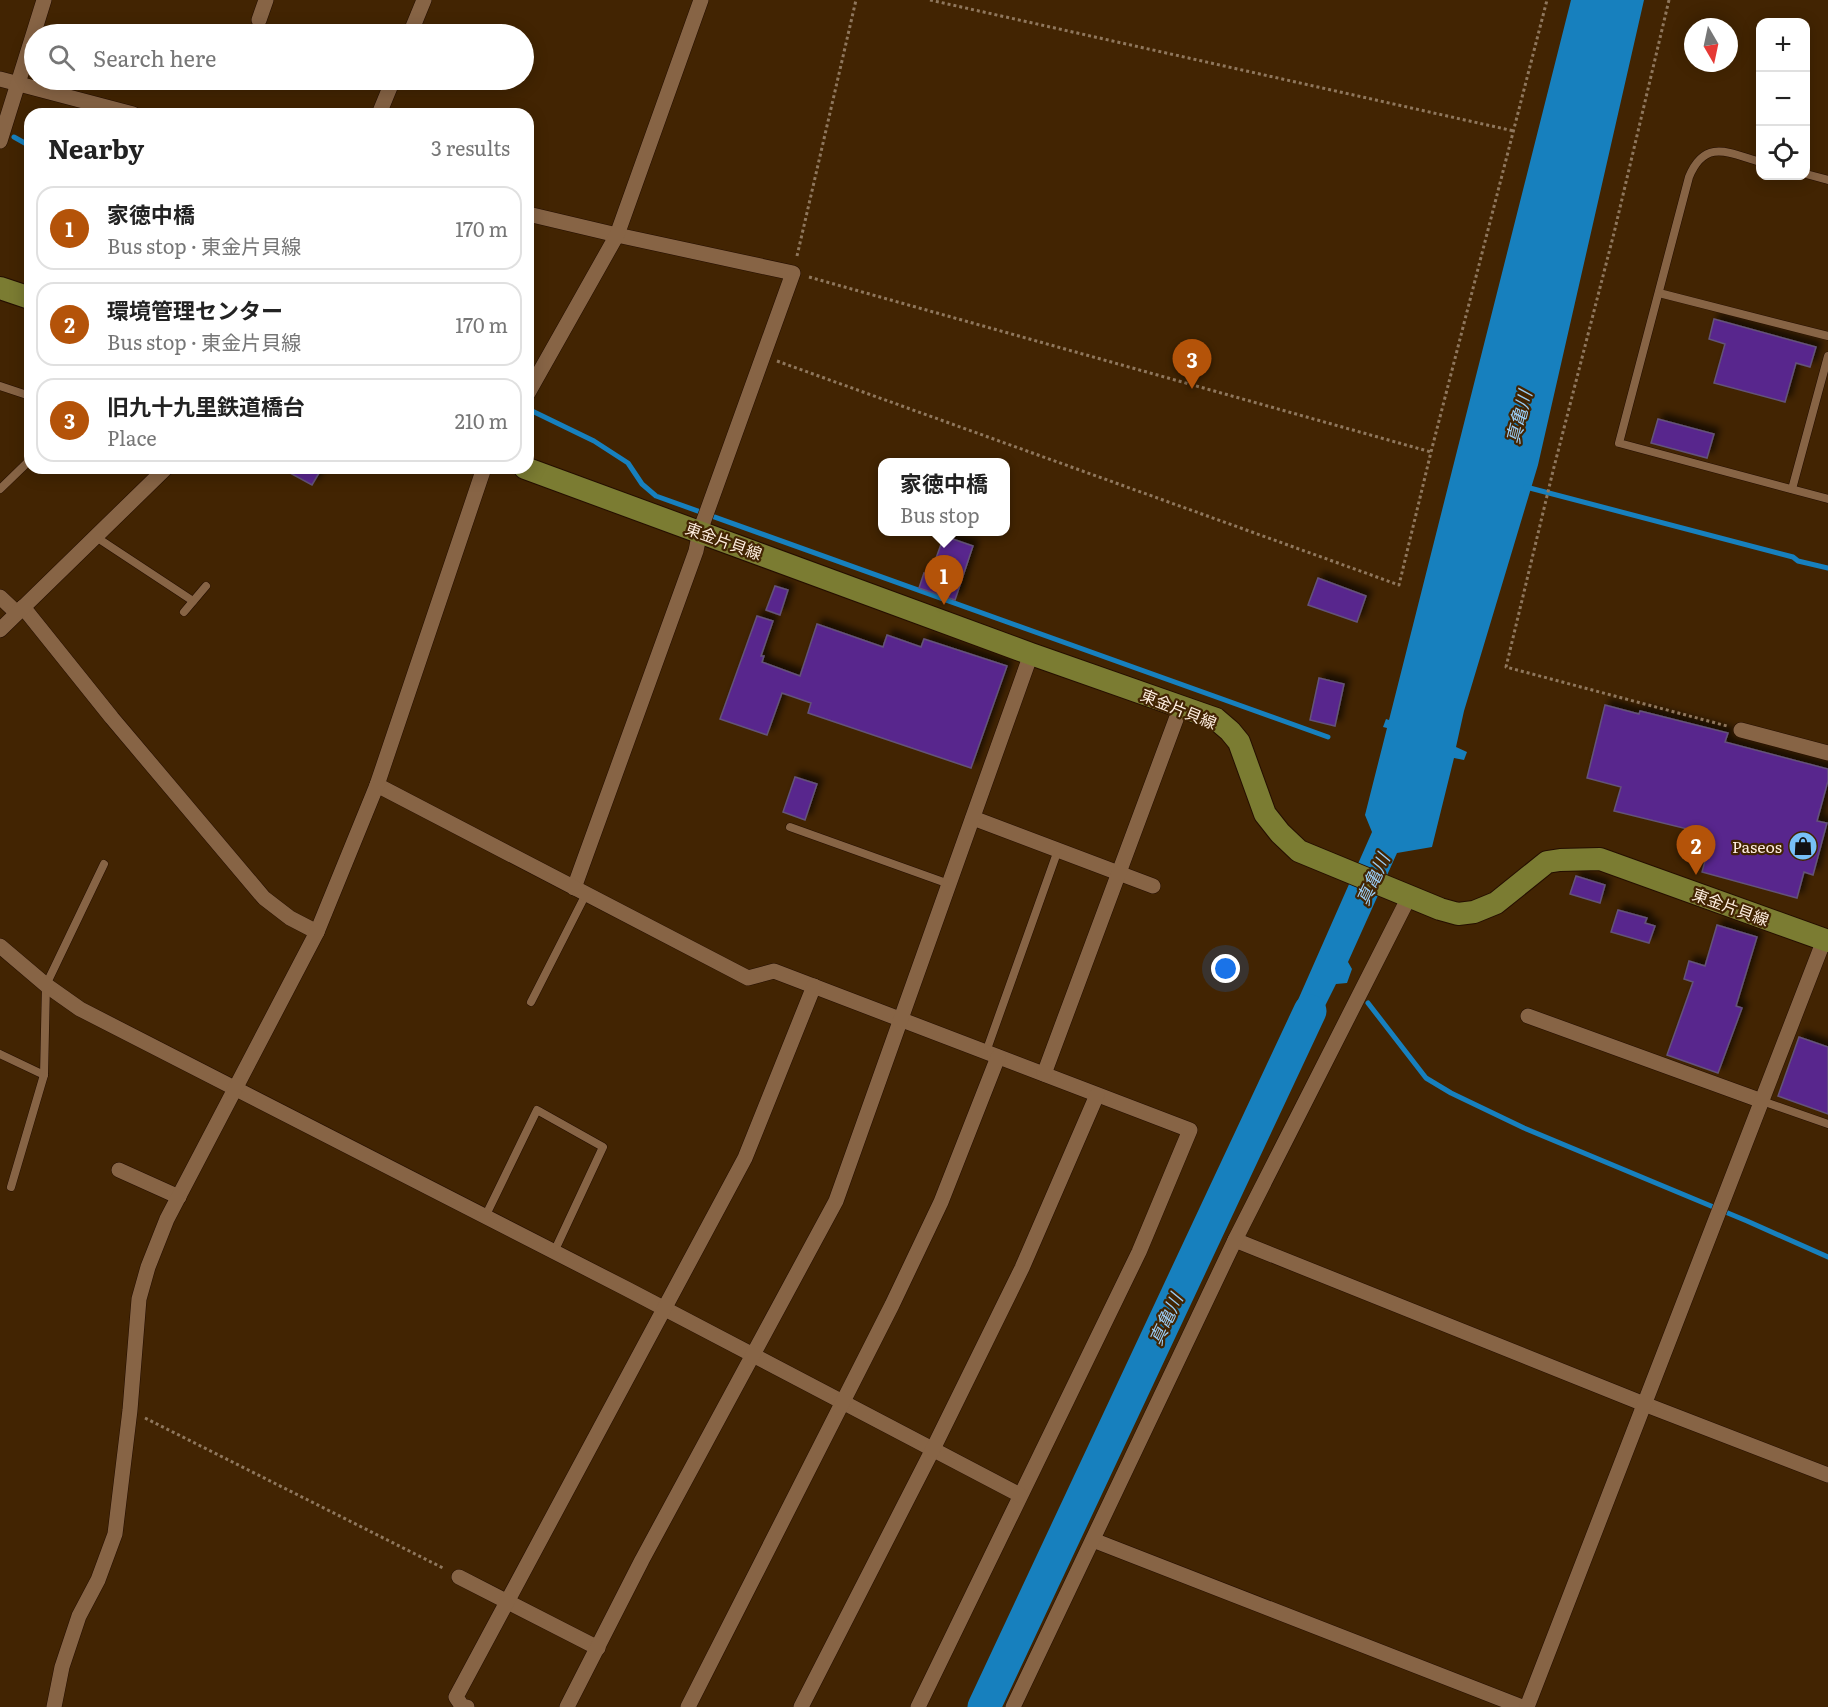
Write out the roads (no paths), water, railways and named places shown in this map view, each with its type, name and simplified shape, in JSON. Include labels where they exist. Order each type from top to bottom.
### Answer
[{"type":"main road","points":[[0,288],[24,296]]},
{"type":"main road","name":"東金片貝線","points":[[534,471],[704,520],[1031,654],[1216,719],[1239,742],[1265,814],[1280,833],[1299,851],[1440,909],[1458,914],[1474,912],[1496,903],[1547,862],[1600,859],[1826,941]]},
{"type":"street","points":[[36,24],[44,0]]},
{"type":"street","points":[[259,20],[266,0]]},
{"type":"street","points":[[415,24],[424,0]]},
{"type":"street","points":[[534,382],[617,236],[702,0]]},
{"type":"street","points":[[0,141],[24,62]]},
{"type":"street","points":[[0,79],[24,86]]},
{"type":"street","points":[[40,90],[110,108]]},
{"type":"street","points":[[381,108],[389,90]]},
{"type":"street","points":[[534,215],[617,236],[793,273],[704,520],[696,551],[580,891]]},
{"type":"street","points":[[0,630],[160,474]]},
{"type":"street","points":[[54,1707],[62,1667],[80,1616],[98,1580],[115,1534],[130,1410],[139,1299],[148,1267],[167,1219],[237,1089],[317,932],[376,784],[482,474]]},
{"type":"street","points":[[0,597],[21,610],[264,898],[290,918],[317,932]]},
{"type":"street","points":[[567,1707],[642,1560],[836,1201],[1031,654]]},
{"type":"street","points":[[1044,1074],[1181,706]]},
{"type":"street","points":[[1741,730],[1828,753]]},
{"type":"street","points":[[376,784],[748,978],[774,971],[1190,1130],[1139,1252],[918,1707]]},
{"type":"street","points":[[973,818],[1153,886]]},
{"type":"street","points":[[1012,1707],[1235,1240],[1409,897]]},
{"type":"street","points":[[1527,1707],[1826,941]]},
{"type":"street","points":[[0,946],[46,985],[80,1009],[665,1309],[1020,1495]]},
{"type":"street","points":[[467,1707],[462,1706],[456,1697],[745,1158],[814,986]]},
{"type":"street","points":[[1528,1016],[1762,1101]]},
{"type":"street","points":[[688,1707],[843,1402],[941,1202],[992,1054]]},
{"type":"street","points":[[801,1707],[933,1449],[1022,1268],[1097,1095]]},
{"type":"street","points":[[119,1170],[179,1197]]},
{"type":"street","points":[[1235,1240],[1828,1475]]},
{"type":"street","points":[[1093,1540],[1522,1707]]},
{"type":"street","points":[[459,1577],[598,1648]]},
{"type":"lane","points":[[1756,161],[1716,150],[1703,156],[1694,165],[1619,443],[1828,499]]},
{"type":"lane","points":[[1810,175],[1828,180]]},
{"type":"lane","points":[[1659,293],[1828,336]]},
{"type":"lane","points":[[1792,489],[1826,372],[1828,356]]},
{"type":"lane","points":[[0,386],[24,394]]},
{"type":"lane","points":[[0,489],[24,466]]},
{"type":"lane","points":[[96,537],[193,601]]},
{"type":"lane","points":[[184,612],[206,586]]},
{"type":"lane","points":[[790,827],[949,884]]},
{"type":"lane","points":[[992,1054],[1058,850]]},
{"type":"lane","points":[[11,1187],[44,1075],[46,985],[104,864]]},
{"type":"lane","points":[[531,1002],[580,891]]},
{"type":"lane","points":[[0,1054],[44,1075]]},
{"type":"lane","points":[[1762,1101],[1828,1124]]},
{"type":"lane","points":[[485,1217],[537,1110],[603,1147],[554,1252]]},
{"type":"water","points":[[1571,0],[1644,0],[1538,465],[1464,711],[1456,747],[1467,752],[1464,760],[1454,758],[1432,847],[1397,853],[1348,962],[1352,969],[1347,983],[1336,984],[1300,1056],[1279,1043],[1372,832],[1365,815],[1387,728],[1383,727],[1386,719],[1389,720]]},
{"type":"waterway","points":[[14,137],[24,143]]},
{"type":"waterway","points":[[534,412],[594,441],[628,463],[642,484],[656,496],[1328,737]]},
{"type":"waterway","points":[[1526,487],[1828,568]]},
{"type":"waterway","points":[[1368,1003],[1426,1078],[1451,1093],[1524,1128],[1828,1257]]},
{"type":"waterway","name":"真亀川","points":[[984,1707],[1310,1011]]},
{"type":"place","name":"旧九十九里鉄道橋台","points":[[1192,389]]},
{"type":"place","name":"家徳中橋","points":[[944,605]]},
{"type":"place","name":"Paseos","points":[[1803,846]]},
{"type":"place","name":"環境管理センター","points":[[1696,875]]}]
